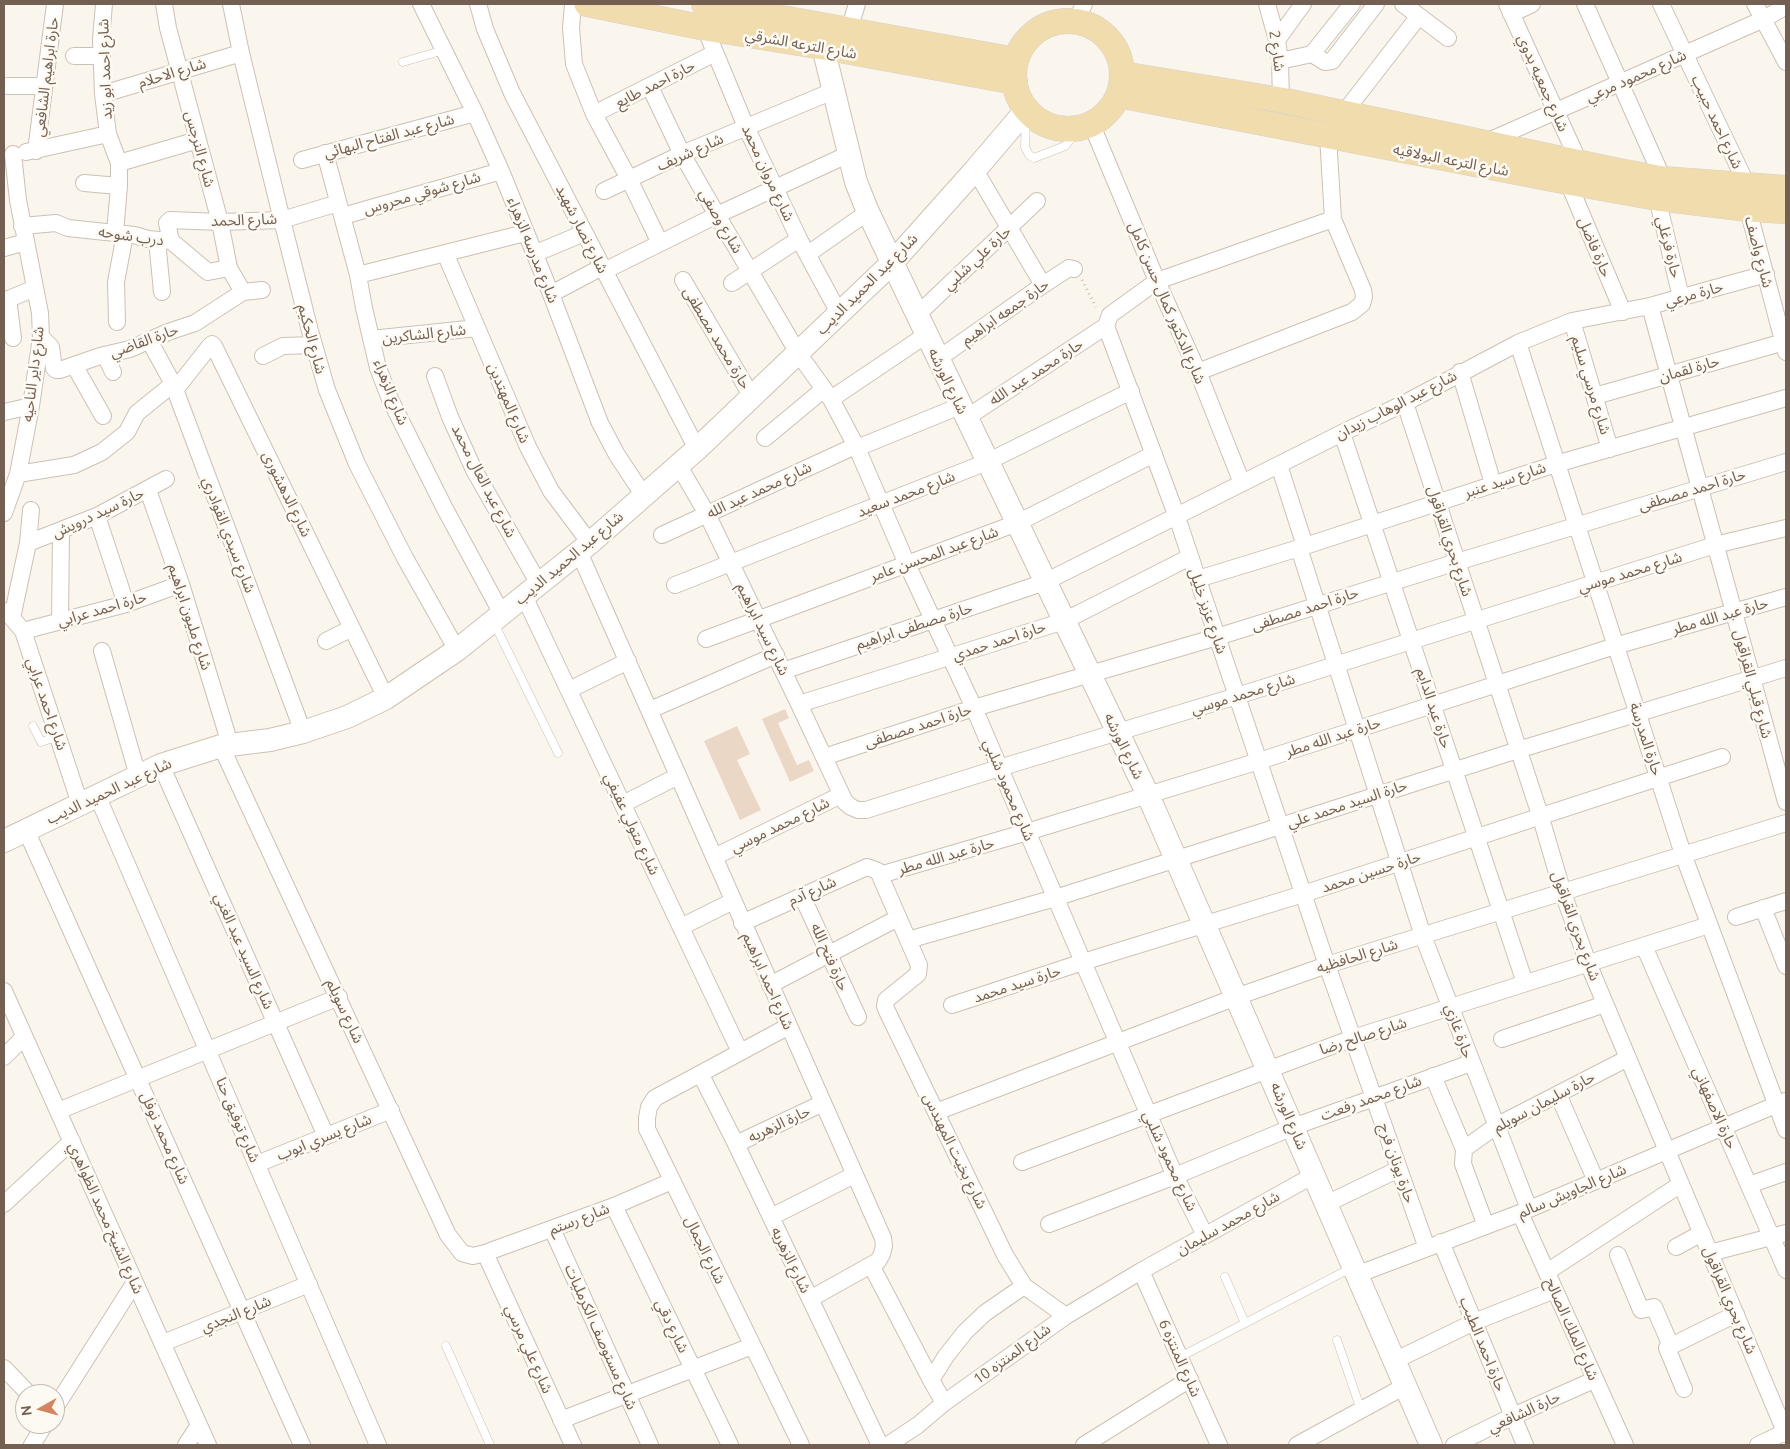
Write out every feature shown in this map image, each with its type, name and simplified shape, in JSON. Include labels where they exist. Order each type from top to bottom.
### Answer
[{"type":"main road","name":"شارع الترعه الشرقي","points":[[587,4],[705,16],[823,47],[1015,71]]},
{"type":"main road","name":"شارع الترعه الشرقي","points":[[705,16],[767,9],[1015,71]]},
{"type":"main road","points":[[1080,13],[1112,44],[1117,53],[1120,85],[1107,112],[1084,126],[1066,129],[1050,125],[1035,118],[1026,109],[1018,96],[1015,71],[1025,43],[1039,29],[1080,13]]},
{"type":"main road","name":"شارع الترعه البولاقيه","points":[[1120,85],[1281,100],[1484,143],[1573,172]]},
{"type":"main road","name":"شارع الترعه البولاقيه","points":[[1120,85],[1328,136],[1573,172],[1619,171],[1660,188],[1747,197],[1786,211]]},
{"type":"main road","name":"شارع الترعه البولاقيه","points":[[1747,197],[1786,188]]},
{"type":"street","name":"حارة ابراهيم الشافعي","points":[[36,151],[55,4]]},
{"type":"street","name":"شارع احمد ابو زيد","points":[[104,4],[101,39],[103,94],[108,134],[119,163]]},
{"type":"street","name":"شارع النرجس","points":[[164,4],[220,222],[229,268],[243,292]]},
{"type":"street","name":"شارع الحكيم","points":[[231,4],[241,53],[282,220],[327,390],[357,464],[405,558],[457,650]]},
{"type":"street","name":"شارع مدرسه الزهراء","points":[[421,4],[475,113],[500,171],[551,294],[600,423],[617,455],[644,496]]},
{"type":"street","name":"شارع نصار شهيد","points":[[478,4],[512,93],[697,449]]},
{"type":"street","points":[[574,4],[571,28],[574,64],[594,114],[629,179],[660,243]]},
{"type":"street","points":[[849,30],[857,4]]},
{"type":"street","name":"شارع 2","points":[[1266,4],[1277,40],[1280,61],[1281,100]]},
{"type":"street","points":[[1277,40],[1303,4]]},
{"type":"street","points":[[1319,58],[1352,4]]},
{"type":"street","points":[[1280,61],[1319,58],[1332,61],[1376,4]]},
{"type":"street","points":[[1403,4],[1448,38]]},
{"type":"street","points":[[1509,9],[1532,4]]},
{"type":"street","name":"حارة فرغلي","points":[[1585,4],[1620,83],[1660,188],[1681,297]]},
{"type":"street","name":"شارع احمد حبيب","points":[[1661,4],[1685,54],[1747,197]]},
{"type":"street","points":[[1755,4],[1786,62]]},
{"type":"street","name":"شارع محمود مرعي","points":[[1484,143],[1764,19],[1786,6]]},
{"type":"street","name":"شارع جمعيه بدوي","points":[[1509,9],[1556,111],[1573,172]]},
{"type":"street","name":"شارع مروان محمد","points":[[705,16],[715,53],[746,127],[799,239],[839,313]]},
{"type":"street","points":[[1343,114],[1419,16]]},
{"type":"street","name":"شارع الورشه","points":[[823,47],[832,91],[856,182],[868,212],[1148,795],[1430,1445]]},
{"type":"street","name":"شارع الاحلام","points":[[103,94],[241,53]]},
{"type":"street","name":"حارة احمد طايع","points":[[594,114],[715,53]]},
{"type":"street","points":[[74,56],[102,56]]},
{"type":"street","points":[[8,86],[44,86]]},
{"type":"street","name":"شارع وصفي","points":[[650,87],[682,154],[798,353]]},
{"type":"street","name":"شارع شريف","points":[[604,192],[682,154],[832,91]]},
{"type":"street","name":"شارع عبد الحميد الديب","points":[[4,841],[161,765],[226,745],[270,740],[303,732],[347,717],[386,698],[457,650],[584,547],[679,466],[752,397],[892,263],[975,170],[1026,109]]},
{"type":"street","name":"شارع عبد الفتاح البهائي","points":[[302,160],[475,113]]},
{"type":"street","name":"شارع الدكتور كمال حسن كامل","points":[[1084,126],[1198,372],[1242,483]]},
{"type":"street","points":[[8,154],[36,151],[108,134]]},
{"type":"street","points":[[1198,372],[1358,309],[1362,304],[1363,290],[1333,219],[1328,136]]},
{"type":"street","points":[[117,322],[116,282],[120,233],[119,163],[198,140]]},
{"type":"street","name":"شارع الزهراء","points":[[325,153],[358,275],[378,368],[390,399],[498,617]]},
{"type":"street","name":"شارع داير الناحيه","points":[[4,513],[18,474],[32,406],[41,337],[40,313],[24,234],[11,201],[8,154]]},
{"type":"street","points":[[551,294],[849,154]]},
{"type":"street","points":[[975,170],[1043,285]]},
{"type":"street","name":"شارع شوقي محروس","points":[[341,209],[500,171]]},
{"type":"street","name":"حارة فاضل","points":[[1573,172],[1623,312]]},
{"type":"street","points":[[84,183],[119,186]]},
{"type":"street","name":"شارع واصف","points":[[1747,197],[1766,274],[1781,312],[1785,347]]},
{"type":"street","name":"حارة علي شلبي","points":[[917,315],[1037,201]]},
{"type":"street","name":"شارع الحمد","points":[[164,241],[168,221],[282,220],[341,209]]},
{"type":"street","points":[[808,254],[868,212]]},
{"type":"street","points":[[1106,326],[1110,315],[1157,281],[1333,219]]},
{"type":"street","name":"درب شوحه","points":[[4,248],[24,234],[56,223],[68,228],[120,233],[164,241],[208,272],[229,268]]},
{"type":"street","points":[[358,275],[525,233]]},
{"type":"street","points":[[534,254],[584,233]]},
{"type":"street","points":[[732,283],[799,239]]},
{"type":"street","points":[[162,292],[164,241]]},
{"type":"street","name":"شارع المهتدين","points":[[445,253],[528,447],[539,469],[570,518],[584,547]]},
{"type":"street","name":"حارة جمعه ابراهيم","points":[[938,359],[1043,285],[1069,268],[1074,269]]},
{"type":"street","name":"حارة مرعي","points":[[1623,312],[1766,274]]},
{"type":"street","name":"حارة محمد مصطفى","points":[[682,280],[752,397]]},
{"type":"street","points":[[13,338],[6,300],[35,288]]},
{"type":"street","name":"حارة القاضي","points":[[41,337],[51,347],[56,370],[130,349],[195,323],[243,292],[262,290]]},
{"type":"street","name":"شارع قبلي القراقول","points":[[1650,306],[1786,802]]},
{"type":"street","name":"شارع عبد الوهاب زيدان","points":[[1177,517],[1342,432],[1405,403],[1460,372],[1518,343],[1572,322],[1623,312]]},
{"type":"street","name":"شارع مرسي سليم","points":[[1572,322],[1610,449]]},
{"type":"street","name":"شارع عزيز خليل","points":[[1106,326],[1177,517],[1327,965]]},
{"type":"street","name":"حارة محمد عبد الله","points":[[963,412],[1106,326]]},
{"type":"street","name":"شارع الشاكرين","points":[[371,339],[477,328]]},
{"type":"street","points":[[765,438],[828,394],[926,335]]},
{"type":"street","name":"شارع سيدي القوادري","points":[[149,340],[174,387],[303,732]]},
{"type":"street","name":"حارة المدرسة","points":[[1518,343],[1683,854],[1708,925],[1781,1103],[1786,1130]]},
{"type":"street","name":"شارع الدهشورى","points":[[174,387],[212,344],[386,698]]},
{"type":"street","points":[[263,356],[283,346],[314,345]]},
{"type":"street","name":"حارة لقمان","points":[[1595,396],[1669,375],[1785,347]]},
{"type":"street","name":"شارع محمود شلبي","points":[[798,353],[828,394],[856,447],[907,564],[974,708],[1175,1176],[1205,1236]]},
{"type":"street","points":[[105,355],[113,372]]},
{"type":"street","points":[[74,365],[103,416]]},
{"type":"street","points":[[1460,372],[1493,484]]},
{"type":"street","name":"شارع عبد العال محمد","points":[[435,376],[450,417],[474,470],[532,590]]},
{"type":"street","points":[[18,474],[74,465],[102,452],[127,432],[137,413],[174,387]]},
{"type":"street","name":"شارع محمد سعيد","points":[[675,585],[987,462],[1131,391]]},
{"type":"street","name":"شارع سيد عنبر","points":[[1198,579],[1556,464],[1786,398]]},
{"type":"street","name":"شارع بحري القراقول","points":[[1405,403],[1541,818],[1563,893],[1588,964],[1786,1433]]},
{"type":"street","points":[[4,412],[32,406]]},
{"type":"street","name":"شارع محمد عبد الله","points":[[662,535],[856,447],[963,412]]},
{"type":"street","name":"حارة عبد الدايم","points":[[1342,432],[1525,983]]},
{"type":"street","name":"شارع عبد المحسن عامر","points":[[706,639],[1017,523],[1154,454]]},
{"type":"street","name":"حارة احمد مصطفى","points":[[824,757],[974,708],[1217,637],[1786,462]]},
{"type":"street","name":"حارة غازي","points":[[1279,465],[1317,605],[1423,936],[1496,1126],[1525,1211]]},
{"type":"street","name":"شارع سيد ابراهيم","points":[[679,466],[707,514],[776,655],[841,795]]},
{"type":"street","name":"حارة سيد درويش","points":[[28,543],[97,516],[166,479]]},
{"type":"street","name":"شارع مليون ابراهيم","points":[[148,490],[181,584],[226,745]]},
{"type":"street","points":[[13,620],[28,543],[31,510]]},
{"type":"street","points":[[97,516],[126,604]]},
{"type":"street","name":"حارة مصطفى ابراهيم","points":[[783,671],[1046,582],[1177,517]]},
{"type":"street","name":"شارع محمد موسي","points":[[714,856],[841,795],[851,808],[866,810],[1237,696],[1595,582],[1715,546],[1786,528]]},
{"type":"street","points":[[60,622],[61,531]]},
{"type":"street","name":"شارع احمد ابراهيم","points":[[584,547],[628,661],[882,1238],[884,1246],[882,1254],[878,1261],[871,1265]]},
{"type":"street","name":"حارة احمد حمدي","points":[[799,704],[1064,621],[1190,557]]},
{"type":"street","name":"حارة احمد عرابي","points":[[13,620],[60,622],[126,604],[181,584]]},
{"type":"street","name":"شارع متولي عفيفي","points":[[532,590],[569,690],[740,1052]]},
{"type":"street","name":"حارة عبد الله مطر","points":[[880,875],[1259,761],[1616,646],[1786,597]]},
{"type":"street","name":"شارع احمد عرابي","points":[[13,620],[58,736],[89,799]]},
{"type":"street","points":[[326,641],[352,628]]},
{"type":"street","points":[[102,651],[138,776]]},
{"type":"street","points":[[650,710],[776,655]]},
{"type":"street","points":[[569,690],[628,661]]},
{"type":"street","name":"حارة السيد محمد علي","points":[[908,940],[1055,898],[1518,750],[1786,668]]},
{"type":"street","name":"شارع سويلم","points":[[226,745],[448,1236],[462,1253],[473,1256],[485,1252]]},
{"type":"street","name":"حارة حسين محمد","points":[[1083,962],[1541,818],[1722,757]]},
{"type":"street","name":"شارع السيد عبد الغني","points":[[161,765],[326,1136]]},
{"type":"street","points":[[623,804],[678,776]]},
{"type":"street","name":"شارع توفيق حنا","points":[[89,799],[208,1050],[378,1445]]},
{"type":"street","name":"شارع الحافظيه","points":[[936,1112],[1236,997],[1327,965],[1786,823]]},
{"type":"street","name":"شارع محمد نوفل","points":[[26,830],[302,1445]]},
{"type":"street","name":"شارع آدم","points":[[742,923],[867,867],[875,869],[880,875]]},
{"type":"street","points":[[880,875],[908,940]]},
{"type":"street","name":"حارة فتح الله","points":[[802,896],[858,1018]]},
{"type":"street","points":[[1736,917],[1786,900]]},
{"type":"street","points":[[681,927],[733,901]]},
{"type":"street","points":[[1763,908],[1786,966]]},
{"type":"street","points":[[770,985],[898,918]]},
{"type":"street","name":"شارع صالح رضا","points":[[1022,1162],[1268,1068],[1353,1038],[1708,925]]},
{"type":"street","name":"شارع بخيت المهندس","points":[[908,940],[919,965],[918,974],[890,996],[886,1000],[885,1006],[1005,1255],[1024,1286],[1066,1316]]},
{"type":"street","name":"حارة الاصفهاني","points":[[1644,946],[1749,1185],[1779,1235],[1786,1270]]},
{"type":"street","name":"حارة سيد محمد","points":[[952,1006],[1083,962]]},
{"type":"street","name":"حارة يونان فرج","points":[[1327,965],[1399,1169],[1434,1245]]},
{"type":"street","name":"شارع الشيخ محمد الظواهري","points":[[4,991],[208,1445]]},
{"type":"street","points":[[58,1111],[339,997]]},
{"type":"street","points":[[1502,1039],[1605,1004]]},
{"type":"street","name":"شارع الجمال","points":[[788,1026],[655,1098],[649,1108],[647,1118],[648,1129],[672,1181],[801,1445]]},
{"type":"street","points":[[4,1057],[24,1037]]},
{"type":"street","name":"حارة سليمان سويلم","points":[[1464,1149],[1496,1126],[1628,1058]]},
{"type":"street","name":"شارع محمد رفعت","points":[[1049,1224],[1175,1176],[1293,1127],[1471,1063]]},
{"type":"street","name":"شارع الزهريه","points":[[700,1075],[736,1144],[880,1445]]},
{"type":"street","points":[[1433,1076],[1464,1149],[1464,1164],[1486,1226]]},
{"type":"street","points":[[1558,1094],[1596,1181]]},
{"type":"street","name":"حارة الزهريه","points":[[736,1144],[822,1103]]},
{"type":"street","name":"شارع الجاويش سالم","points":[[1355,1271],[1434,1245],[1525,1211],[1781,1103]]},
{"type":"street","name":"شارع يسري ايوب","points":[[257,1164],[391,1110]]},
{"type":"street","points":[[4,1204],[72,1141]]},
{"type":"street","points":[[1326,1204],[1399,1169]]},
{"type":"street","points":[[1749,1185],[1786,1172]]},
{"type":"street","points":[[771,1217],[854,1175]]},
{"type":"street","name":"شارع محمد سليمان","points":[[1142,1271],[1314,1175]]},
{"type":"street","name":"شارع رستم","points":[[485,1252],[614,1206],[672,1181]]},
{"type":"street","points":[[1547,1272],[1681,1184]]},
{"type":"street","name":"شارع دقي","points":[[614,1206],[730,1445]]},
{"type":"street","name":"شارع الملك الصالح","points":[[1525,1211],[1547,1272],[1594,1380],[1625,1445]]},
{"type":"street","name":"شارع مستوصف الكرمليات","points":[[552,1229],[650,1445]]},
{"type":"street","points":[[1676,1247],[1702,1233]]},
{"type":"street","points":[[1710,1253],[1779,1235]]},
{"type":"street","name":"حارة احمد الطيب","points":[[1434,1245],[1474,1322],[1525,1445]]},
{"type":"street","name":"شارع علي مرسي","points":[[485,1252],[572,1445]]},
{"type":"street","points":[[1618,1255],[1641,1310],[1654,1307],[1671,1346]]},
{"type":"street","points":[[810,1299],[871,1265],[930,1380],[944,1403]]},
{"type":"street","name":"شارع المنتزه 10","points":[[888,1445],[1066,1316],[1142,1271]]},
{"type":"street","name":"شارع المنتزه 6","points":[[1142,1271],[1220,1445]]},
{"type":"street","points":[[65,1392],[135,1282]]},
{"type":"street","name":"شارع النجدي","points":[[163,1343],[309,1284]]},
{"type":"street","points":[[930,1380],[965,1332],[985,1313],[1024,1286]]},
{"type":"street","points":[[1394,1361],[1474,1322],[1555,1290]]},
{"type":"street","points":[[1684,1389],[1667,1350],[1671,1346],[1736,1314]]},
{"type":"street","points":[[561,1420],[752,1346]]},
{"type":"street","points":[[4,1368],[19,1384]]},
{"type":"street","points":[[1084,1445],[1190,1379]]},
{"type":"street","name":"حارة الشافعي","points":[[1454,1445],[1594,1380]]},
{"type":"street","points":[[1297,1445],[1324,1439],[1361,1410],[1405,1386]]},
{"type":"street","points":[[186,1445],[199,1425]]},
{"type":"street","points":[[912,1445],[918,1425]]},
{"type":"street","points":[[1758,1445],[1786,1433]]},
{"type":"street","points":[[32,1445],[39,1434]]},
{"type":"lane","points":[[403,62],[444,50]]},
{"type":"lane","points":[[1026,109],[1024,144],[1029,155],[1032,157],[1061,149],[1084,126]]},
{"type":"lane","points":[[498,617],[558,753]]},
{"type":"lane","points":[[34,726],[41,742],[58,736]]},
{"type":"lane","points":[[1180,1357],[1245,1323],[1355,1271]]},
{"type":"lane","points":[[1225,1277],[1245,1323]]},
{"type":"lane","points":[[1336,1340],[1361,1410]]},
{"type":"lane","points":[[446,1346],[490,1445]]},
{"type":"path","points":[[1074,269],[1078,273],[1106,326]]},
{"type":"building","points":[[785,709],[789,718],[778,723],[797,765],[809,760],[814,771],[790,782],[762,719]]},
{"type":"building","points":[[737,726],[750,754],[737,760],[761,810],[740,820],[704,741]]}]
